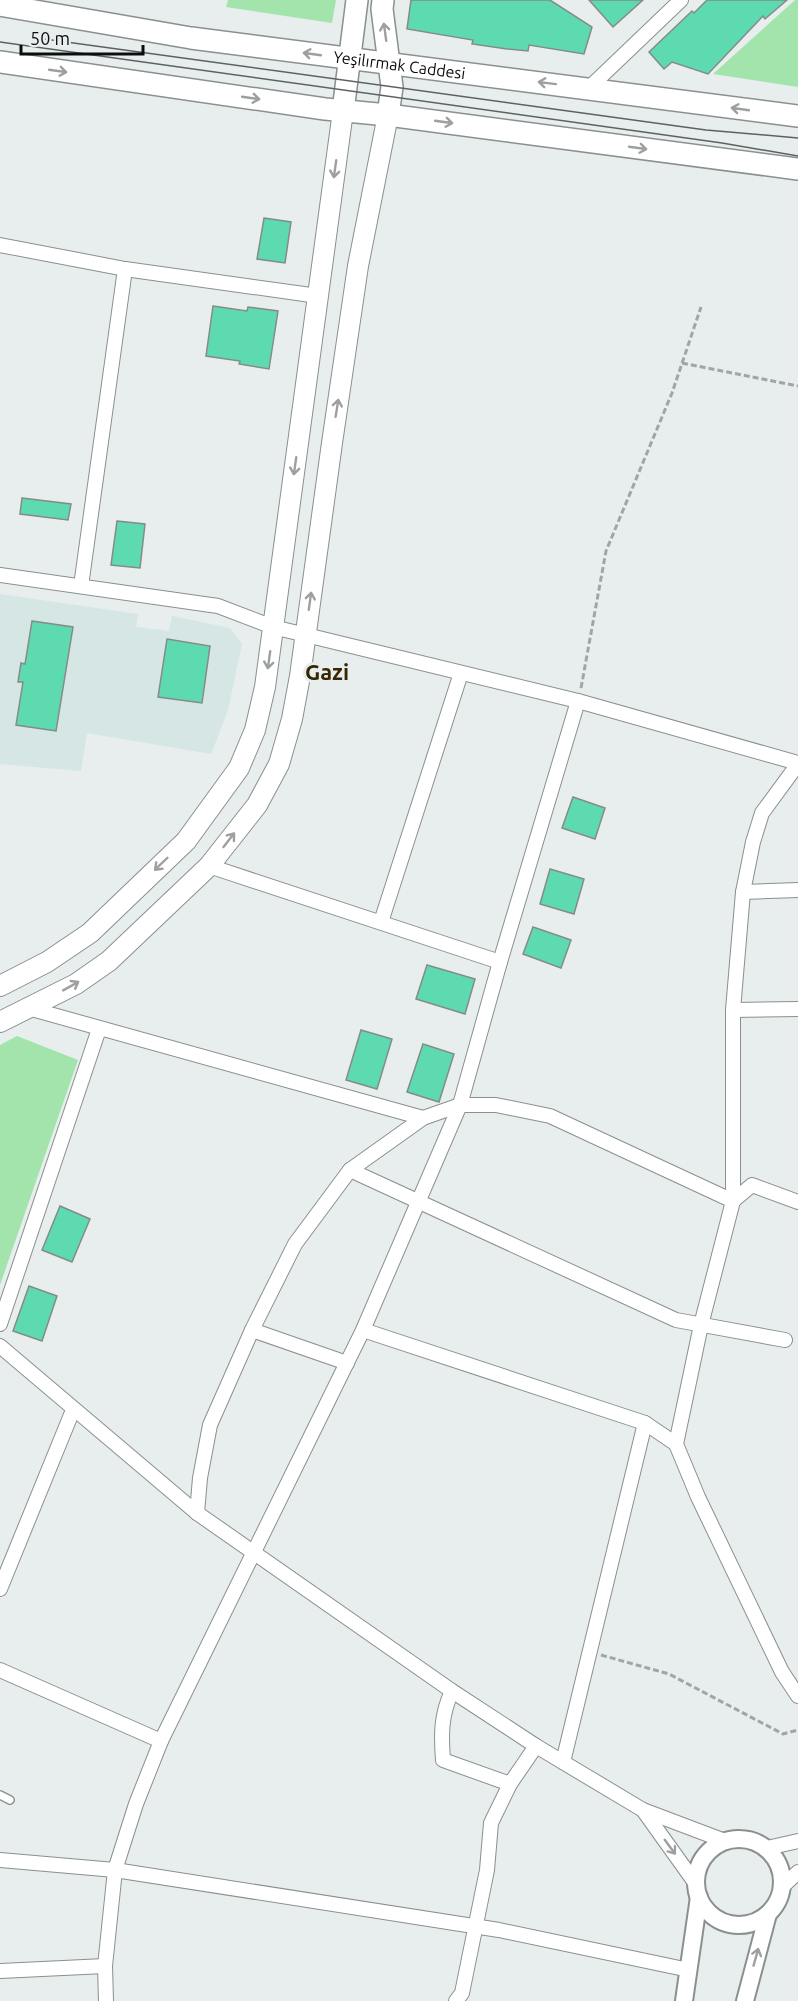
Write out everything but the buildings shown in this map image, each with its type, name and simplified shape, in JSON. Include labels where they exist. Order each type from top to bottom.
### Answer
[{"type":"main road","points":[[0,986],[47,962],[90,933],[186,841],[239,768],[255,730],[265,687],[357,0]]},
{"type":"main road","points":[[0,1022],[76,984],[109,961],[209,866],[257,805],[279,764],[292,719],[357,276],[392,87],[382,9],[383,0]]},
{"type":"main road","name":"Yeşilırmak Caddesi","points":[[0,5],[190,38],[798,116]]},
{"type":"main road","points":[[0,62],[343,111],[388,115],[798,170]]},
{"type":"street","points":[[589,88],[681,0]]},
{"type":"street","points":[[0,245],[125,269],[318,296]]},
{"type":"street","points":[[81,586],[125,269]]},
{"type":"street","points":[[0,575],[218,606],[273,627],[578,701],[798,764],[762,813],[753,842],[743,892],[733,1010],[733,1202],[702,1325],[676,1444]]},
{"type":"street","points":[[381,922],[461,673]]},
{"type":"street","points":[[106,2001],[105,1966],[115,1870],[136,1804],[161,1741],[363,1330],[460,1105],[578,701]]},
{"type":"street","points":[[209,866],[500,962]]},
{"type":"street","points":[[743,892],[798,890]]},
{"type":"street","points":[[28,1008],[423,1118]]},
{"type":"street","points":[[733,1010],[798,1009]]},
{"type":"street","points":[[0,1324],[99,1029]]},
{"type":"street","points":[[196,1513],[210,1425],[252,1330],[295,1244],[350,1170],[423,1118],[460,1105],[496,1105],[550,1116],[733,1202]]},
{"type":"street","points":[[350,1170],[676,1320],[785,1340]]},
{"type":"street","points":[[733,1202],[752,1185],[798,1202]]},
{"type":"street","points":[[252,1330],[347,1363]]},
{"type":"street","points":[[363,1330],[645,1423],[676,1444],[698,1497],[782,1672],[798,1696]]},
{"type":"street","points":[[0,1346],[196,1513],[452,1691],[536,1746],[643,1810],[725,1841]]},
{"type":"street","points":[[0,1589],[73,1410]]},
{"type":"street","points":[[563,1762],[645,1423]]},
{"type":"street","points":[[0,1670],[161,1741]]},
{"type":"street","points":[[452,1691],[447,1701],[441,1728],[443,1760],[510,1784]]},
{"type":"street","points":[[456,2001],[462,1993],[487,1870],[491,1823],[510,1784],[536,1746]]},
{"type":"street","points":[[643,1810],[698,1891],[706,1909],[729,1924],[743,1925],[756,1922],[768,1914],[778,1902],[782,1887],[782,1873],[777,1859],[767,1848],[754,1841],[740,1838],[725,1841],[713,1848],[704,1858],[698,1870],[698,1891],[684,2001]]},
{"type":"street","points":[[767,1848],[798,1841]]},
{"type":"street","points":[[0,1860],[115,1870],[475,1927],[689,1970]]},
{"type":"street","points":[[782,1887],[798,1872]]},
{"type":"street","points":[[745,2001],[768,1914]]},
{"type":"street","points":[[0,1971],[105,1966]]},
{"type":"lane","points":[[0,1795],[10,1800]]},
{"type":"path","points":[[578,701],[606,551],[672,393],[701,307]]},
{"type":"path","points":[[682,363],[798,386]]},
{"type":"path","points":[[590,1652],[669,1674],[783,1734],[798,1730]]},
{"type":"shaded area","points":[[0,594],[138,614],[136,627],[169,631],[172,616],[230,628],[242,644],[228,710],[211,754],[87,733],[81,771],[0,764]]},
{"type":"green space","points":[[228,0],[336,0],[332,23],[226,7]]},
{"type":"green space","points":[[795,0],[798,0],[798,87],[713,74]]},
{"type":"green space","points":[[17,1036],[78,1060],[0,1285],[0,1045]]},
{"type":"tram line","points":[[37,38],[706,130],[798,138]]},
{"type":"tram line","points":[[0,42],[722,143],[798,156]]},
{"type":"district","name":"Gazi","points":[[327,672]]}]
